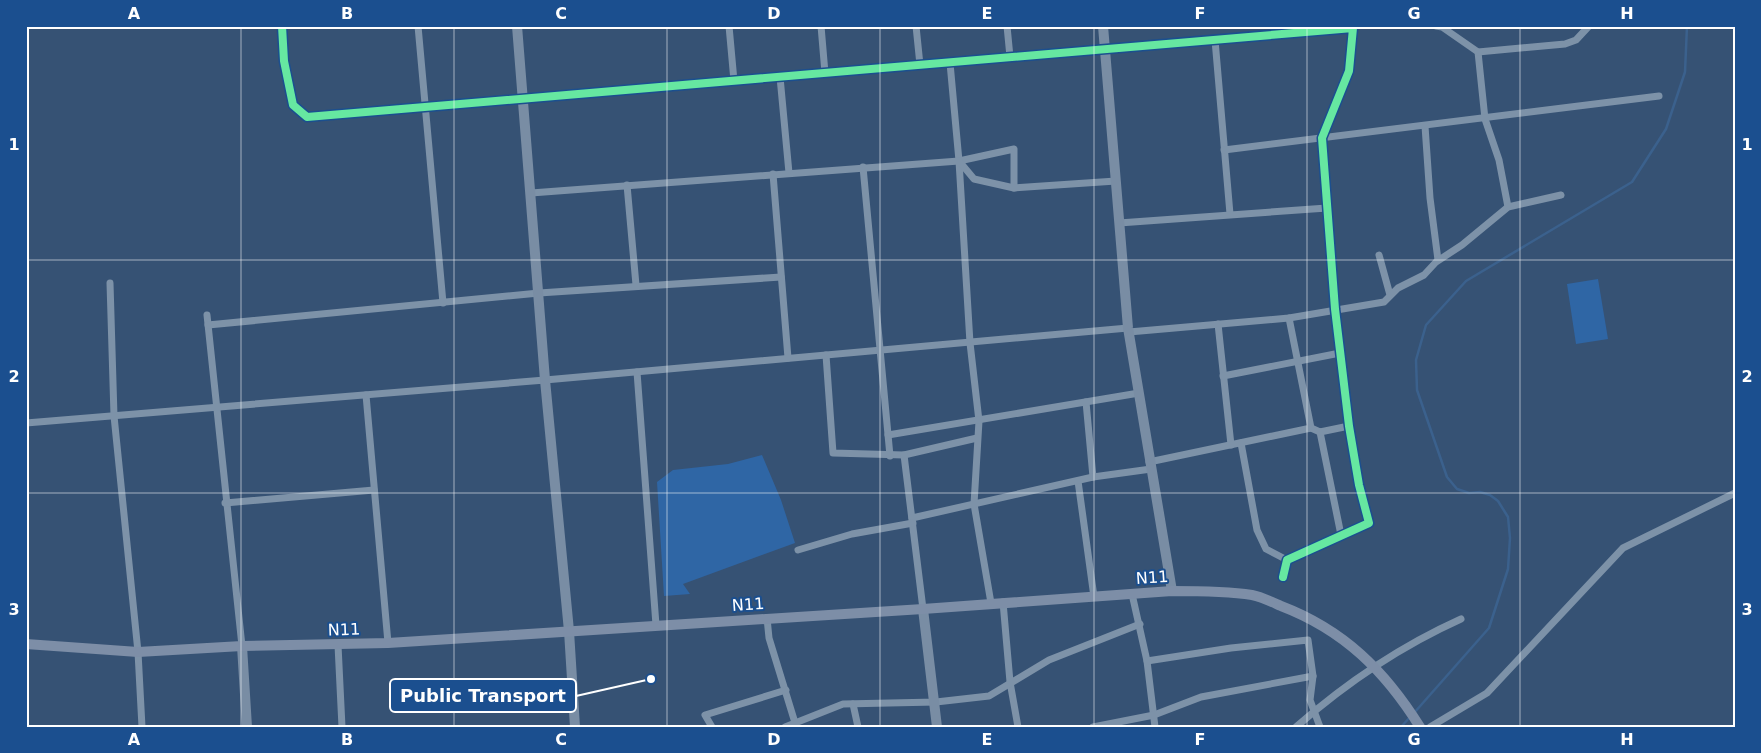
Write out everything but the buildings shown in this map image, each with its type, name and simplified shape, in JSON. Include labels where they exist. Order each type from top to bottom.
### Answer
[{"type":"main road","name":"N11","points":[[26,644],[138,652],[242,646],[388,643],[1172,591],[1254,596],[1297,612],[1332,631],[1376,666],[1405,702],[1418,724]]},
{"type":"street","points":[[282,26],[284,61],[293,106],[307,117],[1355,27],[1349,71],[1322,138],[1340,353],[1359,485],[1369,523],[1287,560]]},
{"type":"street","points":[[418,26],[443,303]]},
{"type":"street","points":[[517,26],[545,380],[569,631],[575,727]]},
{"type":"street","points":[[729,26],[734,81]]},
{"type":"street","points":[[821,26],[825,73]]},
{"type":"street","points":[[916,26],[920,65]]},
{"type":"street","points":[[1007,26],[1010,57]]},
{"type":"street","points":[[1103,26],[1128,330],[1172,591]]},
{"type":"street","points":[[1436,26],[1442,27],[1478,52],[1565,44],[1576,40],[1589,26]]},
{"type":"street","points":[[1215,40],[1230,214]]},
{"type":"street","points":[[1478,52],[1484,119],[1499,160],[1508,207]]},
{"type":"street","points":[[950,63],[959,161],[970,343],[979,421],[974,504],[991,604]]},
{"type":"street","points":[[780,77],[789,173]]},
{"type":"street","points":[[1224,150],[1659,96]]},
{"type":"street","points":[[1425,126],[1430,198],[1438,260]]},
{"type":"street","points":[[530,193],[959,161],[1014,149],[1014,188]]},
{"type":"street","points":[[959,161],[974,179],[1014,188],[1116,181]]},
{"type":"street","points":[[863,167],[890,456]]},
{"type":"street","points":[[773,174],[788,358]]},
{"type":"street","points":[[627,185],[636,286]]},
{"type":"street","points":[[26,423],[880,350],[1289,318],[1384,302],[1398,288],[1424,275],[1438,260],[1462,245],[1508,207],[1561,194]]},
{"type":"street","points":[[1120,223],[1327,208]]},
{"type":"street","points":[[1379,255],[1390,296]]},
{"type":"street","points":[[208,325],[539,293],[781,277]]},
{"type":"street","points":[[110,283],[114,416],[138,652],[142,727]]},
{"type":"street","points":[[207,315],[225,503],[242,646],[247,727]]},
{"type":"street","points":[[1289,318],[1311,428]]},
{"type":"street","points":[[1218,324],[1231,444]]},
{"type":"street","points":[[1223,376],[1340,353]]},
{"type":"street","points":[[826,355],[833,453],[904,455],[977,438]]},
{"type":"street","points":[[637,372],[656,626]]},
{"type":"street","points":[[888,435],[1138,393]]},
{"type":"street","points":[[366,395],[388,643]]},
{"type":"street","points":[[1086,402],[1092,477]]},
{"type":"street","points":[[798,550],[852,534],[974,504],[1150,466],[1231,444],[1311,428],[1320,432],[1349,426]]},
{"type":"street","points":[[1320,432],[1342,536]]},
{"type":"street","points":[[1241,442],[1257,530],[1266,548],[1287,560]]},
{"type":"street","points":[[904,455],[936,702],[937,727]]},
{"type":"street","points":[[1078,481],[1094,597]]},
{"type":"street","points":[[225,503],[374,490]]},
{"type":"street","points":[[1430,727],[1487,692],[1623,548],[1735,493]]},
{"type":"street","points":[[1283,577],[1287,560]]},
{"type":"street","points":[[1132,594],[1147,661],[1155,727]]},
{"type":"street","points":[[1003,602],[1010,682],[1018,727]]},
{"type":"street","points":[[767,618],[769,638],[796,725]]},
{"type":"street","points":[[1296,727],[1331,696],[1376,666],[1412,643],[1461,619]]},
{"type":"street","points":[[785,727],[796,725],[835,706],[936,702],[989,696],[1049,660],[1140,624]]},
{"type":"street","points":[[1147,661],[1231,648],[1308,640],[1312,676],[1310,700],[1320,727]]},
{"type":"street","points":[[338,645],[342,727]]},
{"type":"street","points":[[1093,727],[1154,715],[1201,697],[1312,676]]},
{"type":"street","points":[[712,727],[706,715],[786,690]]},
{"type":"street","points":[[853,704],[858,727]]},
{"type":"shaded area","points":[[1598,279],[1608,339],[1576,344],[1567,284]]},
{"type":"shaded area","points":[[762,455],[781,500],[795,543],[683,584],[690,594],[664,596],[657,482],[673,470],[728,464]]},
{"type":"waterway","points":[[1414,713],[1489,628],[1508,569],[1510,538],[1508,517],[1498,501],[1490,495],[1480,492],[1469,493],[1457,489],[1447,477],[1417,390],[1416,360],[1426,325],[1466,281],[1632,182],[1666,129],[1685,72],[1687,26]]},
{"type":"waterway","points":[[1401,727],[1410,717]]},
{"type":"cycle path","points":[[282,26],[284,61],[293,105],[307,117],[1353,28],[1349,71],[1322,138],[1335,309],[1349,426],[1359,485],[1369,523],[1287,560],[1283,577]]},
{"type":"place","name":"Public Transport","points":[[651,679]]}]
